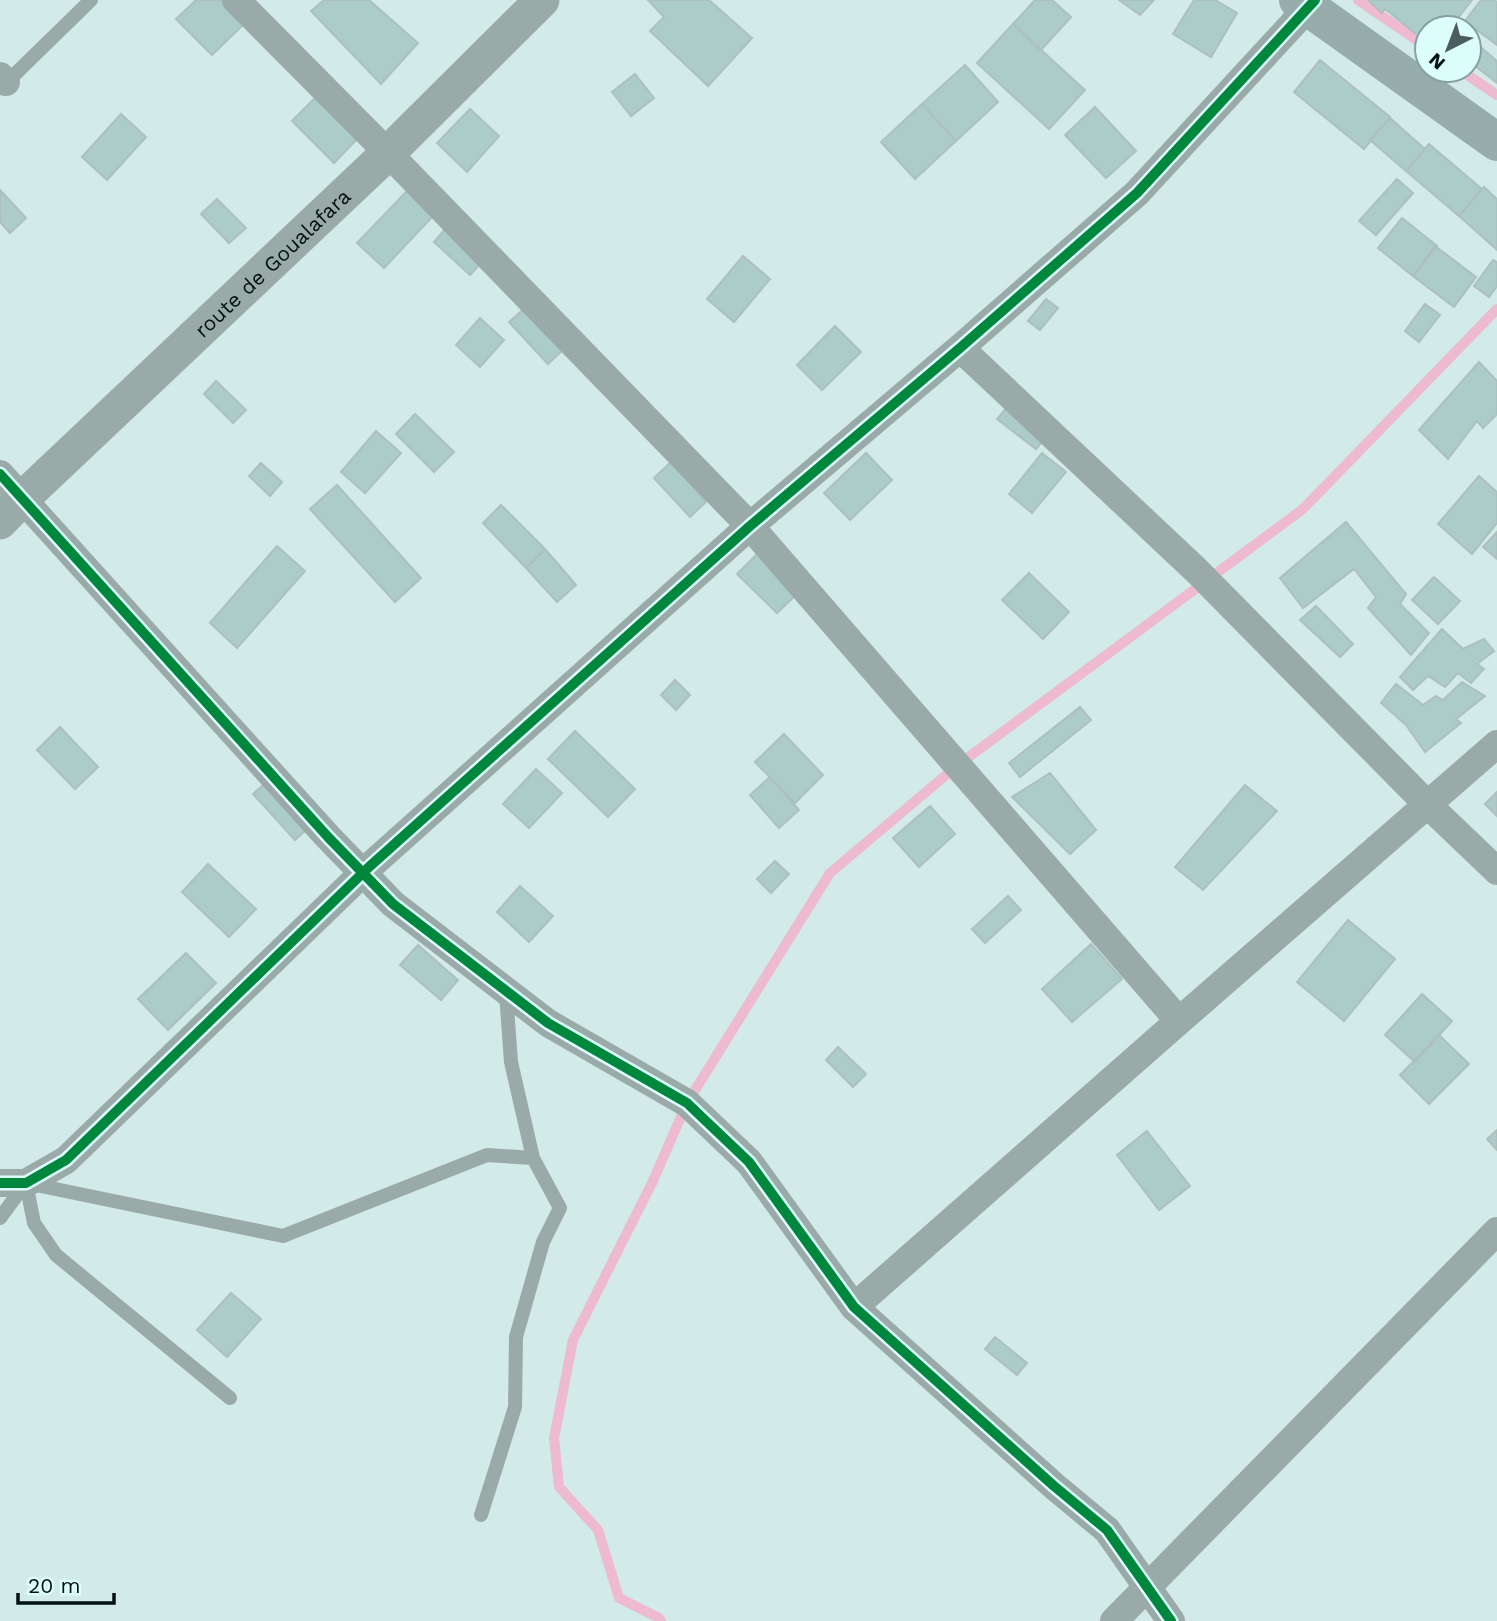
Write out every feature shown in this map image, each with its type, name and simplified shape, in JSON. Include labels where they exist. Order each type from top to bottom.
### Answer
[{"type":"main road","points":[[1307,3],[1497,142]]},
{"type":"street","points":[[236,0],[750,526],[1179,1021]]},
{"type":"street","name":"route de Goualafara","points":[[8,498],[388,153],[542,0]]},
{"type":"street","points":[[13,1183],[66,1160],[363,873],[750,526],[1137,193],[1307,3]]},
{"type":"street","points":[[960,348],[1211,586],[1497,871]]},
{"type":"street","points":[[8,498],[393,904],[548,1023],[687,1102],[749,1162],[854,1307],[1107,1530],[1171,1621]]},
{"type":"street","points":[[854,1307],[1497,744]]},
{"type":"street","points":[[1114,1621],[1497,1231]]},
{"type":"lane","points":[[2,82],[91,0]]},
{"type":"lane","points":[[481,1515],[515,1407],[516,1337],[543,1242],[560,1208],[533,1158],[511,1062],[506,991]]},
{"type":"lane","points":[[13,1183],[283,1236],[487,1155],[533,1158]]},
{"type":"lane","points":[[0,1218],[13,1183]]},
{"type":"lane","points":[[13,1183],[34,1223],[56,1255],[230,1398]]},
{"type":"building","points":[[196,0],[228,0],[248,20],[212,55],[176,19]]},
{"type":"building","points":[[324,0],[369,0],[418,43],[381,84],[311,11]]},
{"type":"building","points":[[648,0],[709,0],[752,38],[708,86],[650,31],[664,17]]},
{"type":"building","points":[[1035,0],[1052,0],[1071,17],[1041,50],[1013,24]]},
{"type":"building","points":[[1119,0],[1154,0],[1140,15]]},
{"type":"building","points":[[1194,0],[1215,0],[1237,13],[1211,57],[1173,34]]},
{"type":"building","points":[[1368,0],[1472,0],[1461,14],[1413,14],[1413,32],[1385,9],[1382,13]]},
{"type":"building","points":[[1481,0],[1497,2],[1497,45],[1483,34],[1483,14],[1470,14]]},
{"type":"building","points":[[1013,24],[1085,90],[1049,129],[977,63]]},
{"type":"building","points":[[1483,49],[1497,61],[1497,83],[1483,72]]},
{"type":"building","points":[[1320,60],[1390,117],[1364,149],[1294,92]]},
{"type":"building","points":[[965,65],[998,102],[956,141],[922,104]]},
{"type":"building","points":[[635,74],[654,98],[631,116],[612,92]]},
{"type":"building","points":[[318,95],[360,136],[334,163],[292,121]]},
{"type":"building","points":[[922,104],[956,141],[915,179],[881,142]]},
{"type":"building","points":[[1095,107],[1136,151],[1106,178],[1065,135]]},
{"type":"building","points":[[470,109],[499,136],[467,172],[437,143]]},
{"type":"building","points":[[121,114],[146,137],[107,180],[82,157]]},
{"type":"building","points":[[1390,118],[1425,149],[1406,171],[1370,140]]},
{"type":"building","points":[[1429,144],[1482,189],[1459,216],[1406,171]]},
{"type":"building","points":[[1397,179],[1413,193],[1376,235],[1359,221]]},
{"type":"building","points":[[1484,187],[1497,199],[1497,250],[1459,216]]},
{"type":"building","points":[[0,190],[26,218],[10,233],[0,222]]},
{"type":"building","points":[[408,190],[434,215],[384,268],[357,243]]},
{"type":"building","points":[[217,199],[246,228],[229,243],[201,214]]},
{"type":"building","points":[[1402,218],[1437,246],[1413,276],[1378,248]]},
{"type":"building","points":[[447,227],[483,261],[470,275],[434,242]]},
{"type":"building","points":[[1435,246],[1476,277],[1454,307],[1413,276]]},
{"type":"building","points":[[743,256],[770,279],[734,322],[707,299]]},
{"type":"building","points":[[1493,260],[1497,262],[1497,286],[1489,297],[1474,286]]},
{"type":"building","points":[[1046,299],[1058,308],[1040,330],[1028,321]]},
{"type":"building","points":[[1425,304],[1440,315],[1419,342],[1405,331]]},
{"type":"building","points":[[525,308],[564,349],[548,364],[509,322]]},
{"type":"building","points":[[480,318],[504,340],[480,367],[456,345]]},
{"type":"building","points":[[835,326],[861,352],[822,390],[797,365]]},
{"type":"building","points":[[1479,362],[1497,381],[1497,414],[1483,428],[1477,421],[1448,459],[1419,430]]},
{"type":"building","points":[[216,381],[246,410],[233,423],[204,394]]},
{"type":"building","points":[[1008,406],[1046,437],[1036,449],[997,419]]},
{"type":"building","points":[[415,414],[454,452],[434,472],[396,434]]},
{"type":"building","points":[[376,431],[401,453],[365,493],[341,472]]},
{"type":"building","points":[[866,453],[892,480],[850,520],[824,493]]},
{"type":"building","points":[[1042,453],[1066,472],[1032,513],[1009,494]]},
{"type":"building","points":[[671,462],[706,502],[690,517],[654,478]]},
{"type":"building","points":[[261,463],[282,482],[270,496],[249,476]]},
{"type":"building","points":[[1479,476],[1497,492],[1497,523],[1472,554],[1438,524]]},
{"type":"building","points":[[337,485],[421,578],[395,602],[310,509]]},
{"type":"building","points":[[501,505],[545,549],[526,568],[483,523]]},
{"type":"building","points":[[1346,522],[1406,594],[1400,604],[1429,633],[1411,655],[1368,608],[1376,597],[1354,569],[1303,608],[1280,578]]},
{"type":"building","points":[[1497,532],[1497,559],[1483,547]]},
{"type":"building","points":[[277,546],[305,571],[237,648],[210,623]]},
{"type":"building","points":[[545,549],[576,585],[557,602],[526,568]]},
{"type":"building","points":[[757,554],[797,594],[777,613],[737,574]]},
{"type":"building","points":[[1029,573],[1069,612],[1043,639],[1002,600]]},
{"type":"building","points":[[1434,577],[1460,601],[1438,624],[1412,600]]},
{"type":"building","points":[[1316,606],[1353,644],[1340,657],[1300,620]]},
{"type":"building","points":[[1442,629],[1463,649],[1484,639],[1494,651],[1477,664],[1484,669],[1471,683],[1458,673],[1445,687],[1428,676],[1413,690],[1400,677]]},
{"type":"building","points":[[675,680],[690,695],[676,710],[661,695]]},
{"type":"building","points":[[1462,682],[1485,696],[1456,719],[1461,723],[1425,752],[1406,725],[1381,703],[1396,684],[1423,705],[1436,696],[1443,700]]},
{"type":"building","points":[[1080,707],[1091,720],[1020,777],[1009,763]]},
{"type":"building","points":[[60,727],[98,767],[75,789],[37,750]]},
{"type":"building","points":[[575,731],[635,789],[608,817],[548,759]]},
{"type":"building","points":[[784,734],[823,775],[795,803],[755,762]]},
{"type":"building","points":[[536,769],[562,793],[529,828],[503,804]]},
{"type":"building","points":[[1050,773],[1096,830],[1070,854],[1012,797]]},
{"type":"building","points":[[272,777],[315,822],[295,840],[253,794]]},
{"type":"building","points":[[770,777],[799,810],[779,828],[750,795]]},
{"type":"building","points":[[1245,785],[1277,811],[1203,890],[1175,867]]},
{"type":"building","points":[[1497,792],[1497,816],[1485,804]]},
{"type":"building","points":[[930,806],[955,834],[919,867],[893,838]]},
{"type":"building","points":[[775,861],[789,874],[771,893],[757,879]]},
{"type":"building","points":[[208,864],[256,909],[229,937],[182,892]]},
{"type":"building","points":[[520,886],[553,916],[529,942],[497,912]]},
{"type":"building","points":[[1008,896],[1021,910],[985,943],[972,929]]},
{"type":"building","points":[[1348,920],[1395,959],[1344,1021],[1297,982]]},
{"type":"building","points":[[1091,944],[1122,979],[1072,1022],[1042,989]]},
{"type":"building","points":[[418,945],[458,980],[441,1000],[400,965]]},
{"type":"building","points":[[186,953],[216,983],[168,1030],[138,999]]},
{"type":"building","points":[[1422,994],[1452,1021],[1415,1062],[1385,1035]]},
{"type":"building","points":[[1439,1035],[1469,1064],[1429,1104],[1400,1075]]},
{"type":"building","points":[[838,1047],[866,1074],[853,1087],[826,1060]]},
{"type":"building","points":[[1497,1130],[1497,1150],[1487,1139]]},
{"type":"building","points":[[1147,1131],[1190,1186],[1159,1210],[1117,1155]]},
{"type":"building","points":[[231,1293],[261,1319],[227,1357],[197,1330]]},
{"type":"building","points":[[995,1337],[1027,1363],[1017,1375],[985,1349]]},
{"type":"waterway","points":[[1358,0],[1413,37]]},
{"type":"waterway","points":[[1481,84],[1497,95]]},
{"type":"waterway","points":[[661,1621],[619,1598],[598,1530],[559,1487],[554,1438],[573,1340],[652,1183],[687,1103],[830,873],[958,765],[1303,509],[1497,309]]},
{"type":"cycle path","points":[[0,1183],[26,1183],[66,1160],[369,867],[750,526],[1137,193],[1315,0]]},
{"type":"cycle path","points":[[0,474],[328,837],[393,904],[548,1023],[687,1103],[749,1162],[854,1307],[1107,1530],[1171,1621]]}]
